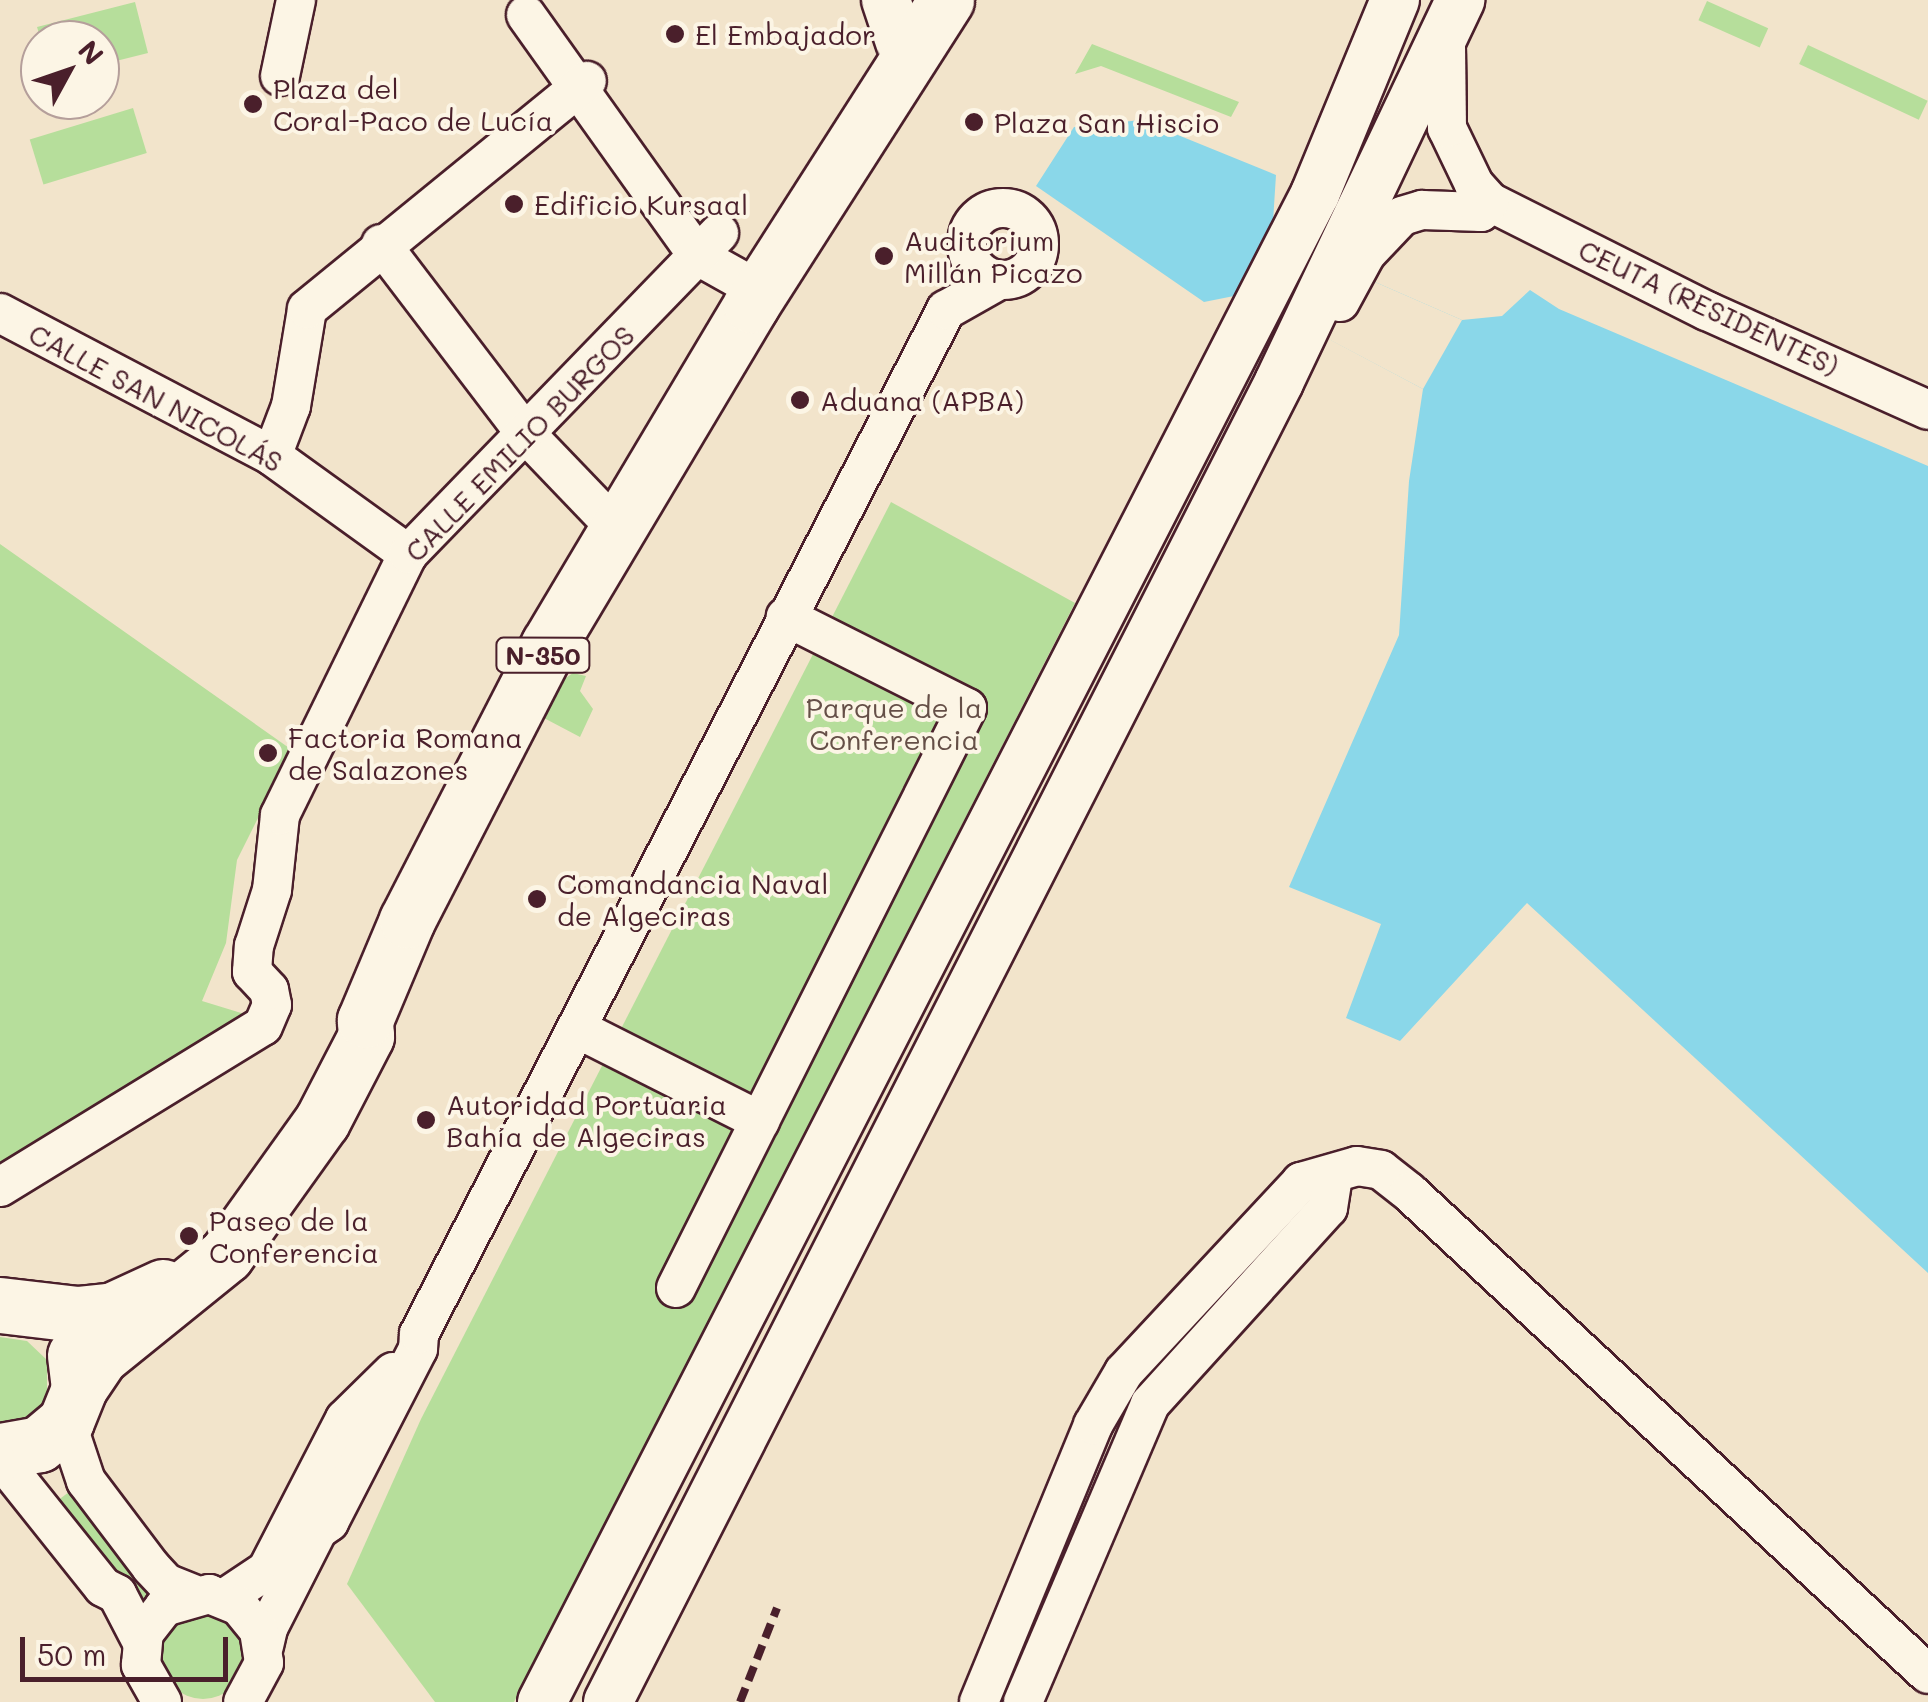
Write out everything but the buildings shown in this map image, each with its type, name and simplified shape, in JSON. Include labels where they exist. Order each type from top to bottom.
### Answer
[{"type":"highway","name":"N-350","points":[[749,295],[946,0]]},
{"type":"highway","name":"N-350","points":[[0,1454],[39,1444],[72,1404],[100,1357],[172,1304],[255,1220],[330,1106],[366,1036],[365,1020],[495,742],[904,14]]},
{"type":"highway","name":"N-350","points":[[12,1306],[77,1314],[112,1310],[173,1280],[261,1181],[310,1113],[352,1029],[365,1020]]},
{"type":"highway","name":"N-350","points":[[12,1306],[66,1337],[72,1404]]},
{"type":"main road","points":[[1316,194],[1325,113],[1361,0]]},
{"type":"main road","points":[[542,1702],[1316,194],[1359,97],[1394,0]]},
{"type":"main road","points":[[1359,97],[1390,58],[1441,10]]},
{"type":"main road","points":[[608,1702],[1278,382],[1441,10]]},
{"type":"street","points":[[280,76],[296,0]]},
{"type":"street","points":[[1278,382],[1317,346],[1385,229],[1422,210],[1469,213],[1490,202],[1474,184],[1447,128],[1441,10]]},
{"type":"street","points":[[526,15],[749,295]]},
{"type":"street","points":[[272,456],[291,406],[306,309],[381,244],[583,84]]},
{"type":"street","name":"CEUTA (RESIDENTES)","points":[[1490,202],[1707,311],[1928,410]]},
{"type":"street","points":[[244,1702],[260,1678],[264,1646],[318,1530],[329,1522],[418,1349],[419,1334],[946,310],[945,288],[966,239],[988,210],[1014,209],[1034,224],[1036,261],[1018,278],[999,280],[946,310]]},
{"type":"street","points":[[966,239],[976,269],[999,280]]},
{"type":"street","points":[[381,244],[526,434],[617,529]]},
{"type":"street","name":"CALLE EMILIO BURGOS","points":[[0,1187],[262,1026],[272,1005],[269,990],[252,972],[254,946],[272,890],[280,814],[408,554],[709,245]]},
{"type":"street","name":"CALLE SAN NICOLÁS","points":[[0,313],[272,456],[408,554]]},
{"type":"street","points":[[676,1288],[967,708],[786,616]]},
{"type":"street","points":[[578,1029],[760,1121]]},
{"type":"street","points":[[980,1702],[1093,1425],[1124,1372],[1301,1182],[1369,1166],[1409,1192],[1928,1674]]},
{"type":"street","points":[[1022,1702],[1150,1404],[1328,1208],[1333,1176]]},
{"type":"street","points":[[142,1642],[164,1607],[209,1596],[267,1570],[345,1419],[390,1379],[407,1342],[419,1334]]},
{"type":"street","points":[[72,1404],[86,1481],[150,1567],[166,1583],[209,1596],[251,1617],[264,1646]]},
{"type":"street","points":[[0,1454],[104,1587],[117,1594],[142,1642],[146,1680],[162,1702]]},
{"type":"green space","points":[[1707,1],[1768,28],[1760,47],[1698,20]]},
{"type":"green space","points":[[135,2],[148,53],[120,60],[120,20],[64,20]]},
{"type":"green space","points":[[1092,44],[1239,102],[1231,117],[1101,66],[1075,74]]},
{"type":"green space","points":[[1808,45],[1928,101],[1919,120],[1799,64]]},
{"type":"green space","points":[[133,108],[147,153],[43,185],[30,140],[94,120],[120,120],[120,112]]},
{"type":"green space","name":"Parque de la Conferencia","points":[[891,502],[1075,603],[514,1702],[435,1702],[347,1584],[421,1419]]},
{"type":"green space","points":[[0,544],[292,750],[237,860],[226,943],[202,1001],[251,1016],[0,1165]]},
{"type":"green space","points":[[573,673],[586,676],[580,691],[593,709],[580,737],[542,717],[558,683]]},
{"type":"green space","points":[[0,1337],[27,1341],[47,1360],[47,1401],[28,1420],[0,1424]]},
{"type":"green space","points":[[73,1489],[154,1594],[141,1614],[57,1501]]},
{"type":"green space","points":[[203,1615],[219,1618],[238,1634],[245,1657],[242,1673],[226,1692],[203,1699],[187,1696],[168,1680],[161,1657],[164,1641],[180,1622]]},
{"type":"water","points":[[1141,120],[1276,175],[1272,237],[1462,320],[1502,316],[1530,290],[1559,309],[1928,466],[1928,1273],[1527,903],[1400,1041],[1346,1018],[1381,924],[1289,887],[1399,635],[1409,481],[1423,389],[1244,294],[1204,302],[1036,186],[1074,127]]},
{"type":"pier","points":[[1272,237],[1462,320],[1423,389],[1243,294]]},
{"type":"railway","points":[[740,1702],[777,1608]]},
{"type":"place","name":"El Embajador","points":[[675,34]]},
{"type":"place","name":"Plaza del Coral-Paco de Lucía","points":[[253,104]]},
{"type":"place","name":"Plaza San Hiscio","points":[[974,122]]},
{"type":"place","name":"Edificio Kursaal","points":[[514,204]]},
{"type":"place","name":"Auditorium Millán Picazo","points":[[884,256]]},
{"type":"place","name":"Aduana (APBA)","points":[[800,400]]},
{"type":"place","name":"Factoria Romana de Salazones","points":[[268,753]]},
{"type":"place","name":"Comandancia Naval de Algeciras","points":[[537,899]]},
{"type":"place","name":"Autoridad Portuaria Bahía de Algeciras","points":[[426,1120]]},
{"type":"place","name":"Paseo de la Conferencia","points":[[189,1236]]}]
